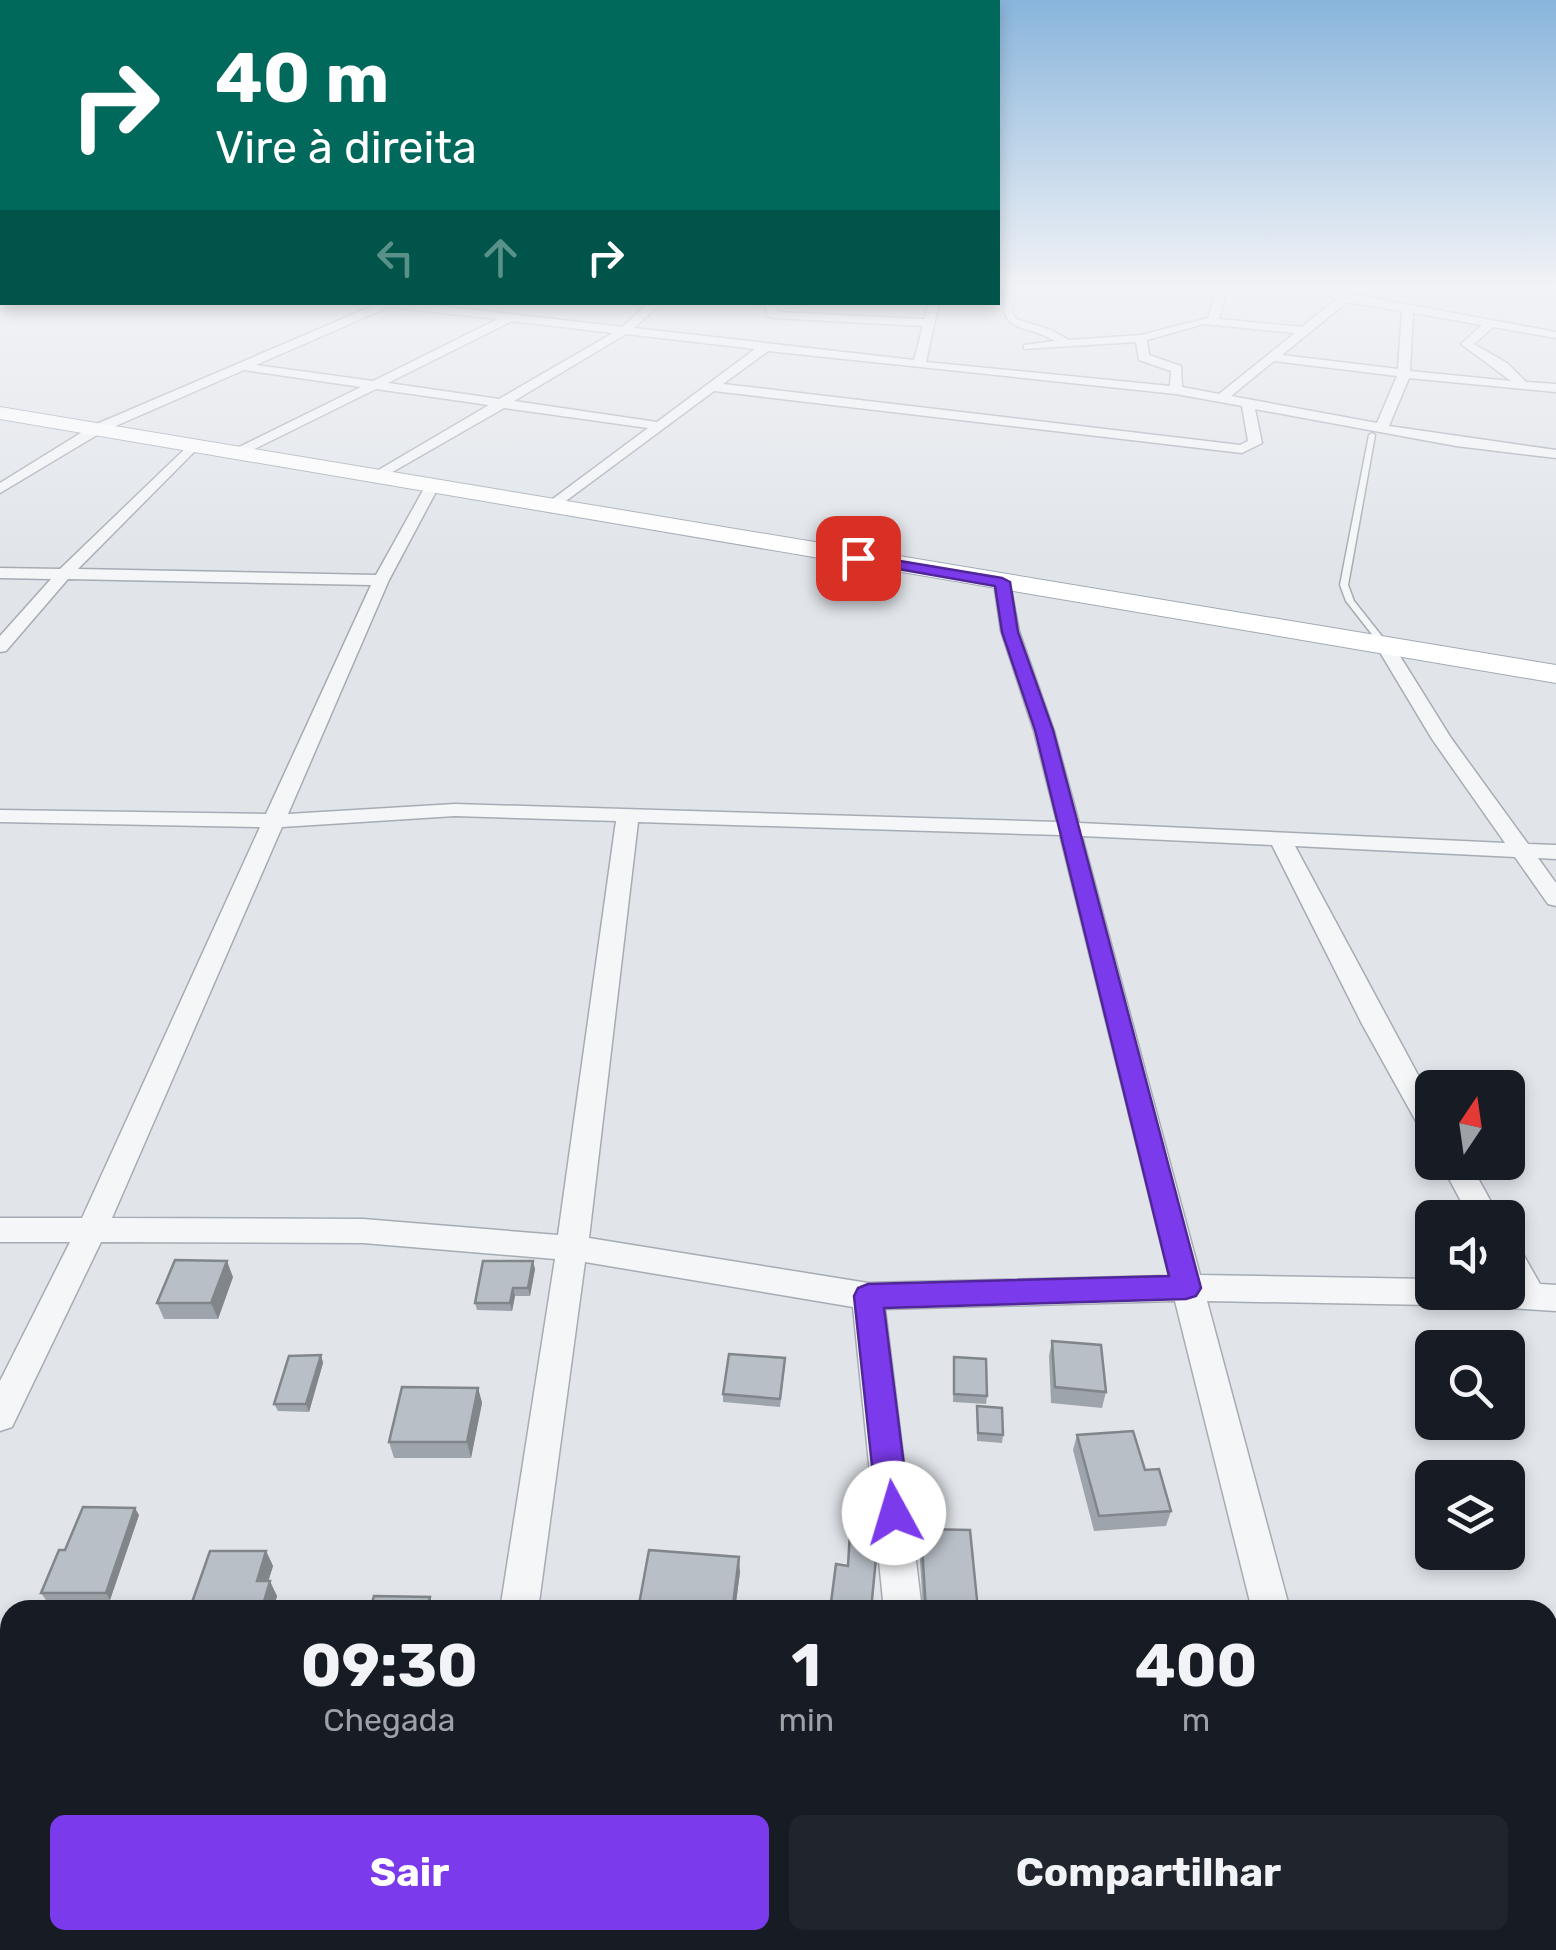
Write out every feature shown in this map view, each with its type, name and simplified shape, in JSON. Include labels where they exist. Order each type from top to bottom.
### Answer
[{"type":"main road","points":[[0,416],[1556,674]]},
{"type":"street","points":[[0,488],[92,432],[209,380]]},
{"type":"street","points":[[336,380],[659,426]]},
{"type":"street","points":[[236,454],[380,380]]},
{"type":"street","points":[[375,478],[542,380]]},
{"type":"street","points":[[551,507],[720,380]]},
{"type":"street","points":[[1073,380],[1224,396],[1377,431],[1556,454]]},
{"type":"street","points":[[1176,380],[1176,390]]},
{"type":"street","points":[[1224,396],[1243,380]]},
{"type":"street","points":[[1377,431],[1401,380]]},
{"type":"street","points":[[1464,380],[1556,388]]},
{"type":"street","points":[[1517,380],[1523,386]]},
{"type":"street","points":[[712,386],[926,415],[1242,449],[1255,443],[1247,402]]},
{"type":"street","points":[[0,647],[64,574],[191,446]]},
{"type":"street","points":[[0,1416],[92,1230],[381,580],[432,488]]},
{"type":"street","points":[[0,573],[381,580]]},
{"type":"street","points":[[1002,582],[1010,632],[1044,730],[1268,1600]]},
{"type":"street","points":[[1384,644],[1442,739],[1556,899]]},
{"type":"street","points":[[0,816],[275,821],[456,810],[1068,830],[1556,852]]},
{"type":"street","points":[[520,1600],[572,1248],[628,814]]},
{"type":"street","points":[[1280,840],[1415,1095]]},
{"type":"street","points":[[0,1230],[363,1231],[572,1248],[868,1296],[1186,1288],[1415,1292]]},
{"type":"street","points":[[1525,1275],[1543,1296]]},
{"type":"street","points":[[868,1296],[902,1600]]},
{"type":"lane","points":[[1377,431],[1344,584],[1350,601],[1384,644]]},
{"type":"building","points":[[175,1260],[227,1261],[211,1303],[157,1303]]},
{"type":"building","points":[[483,1261],[533,1261],[528,1288],[513,1288],[510,1303],[475,1303]]},
{"type":"building","points":[[1052,1341],[1101,1345],[1106,1392],[1055,1387]]},
{"type":"building","points":[[729,1354],[785,1358],[780,1399],[723,1394]]},
{"type":"building","points":[[321,1355],[306,1404],[274,1404],[289,1356]]},
{"type":"building","points":[[954,1357],[986,1359],[987,1396],[954,1394]]},
{"type":"building","points":[[402,1387],[478,1388],[467,1442],[389,1442]]},
{"type":"building","points":[[977,1406],[1002,1408],[1003,1435],[978,1433]]},
{"type":"building","points":[[1133,1431],[1145,1470],[1159,1469],[1171,1511],[1099,1516],[1077,1435]]},
{"type":"building","points":[[852,1497],[870,1499],[876,1558],[872,1600],[831,1600],[836,1564],[848,1566]]},
{"type":"building","points":[[83,1507],[135,1508],[106,1593],[41,1593],[59,1550],[65,1550]]},
{"type":"building","points":[[921,1529],[970,1530],[977,1600],[925,1600]]},
{"type":"building","points":[[649,1550],[739,1557],[734,1600],[640,1600]]},
{"type":"building","points":[[210,1551],[266,1551],[257,1581],[270,1581],[264,1600],[193,1600]]},
{"type":"building","points":[[374,1596],[430,1597],[429,1600],[373,1600]]},
{"type":"route","points":[[858,558],[1002,582],[1010,632],[1044,730],[1186,1288],[868,1296],[894,1513]]}]
